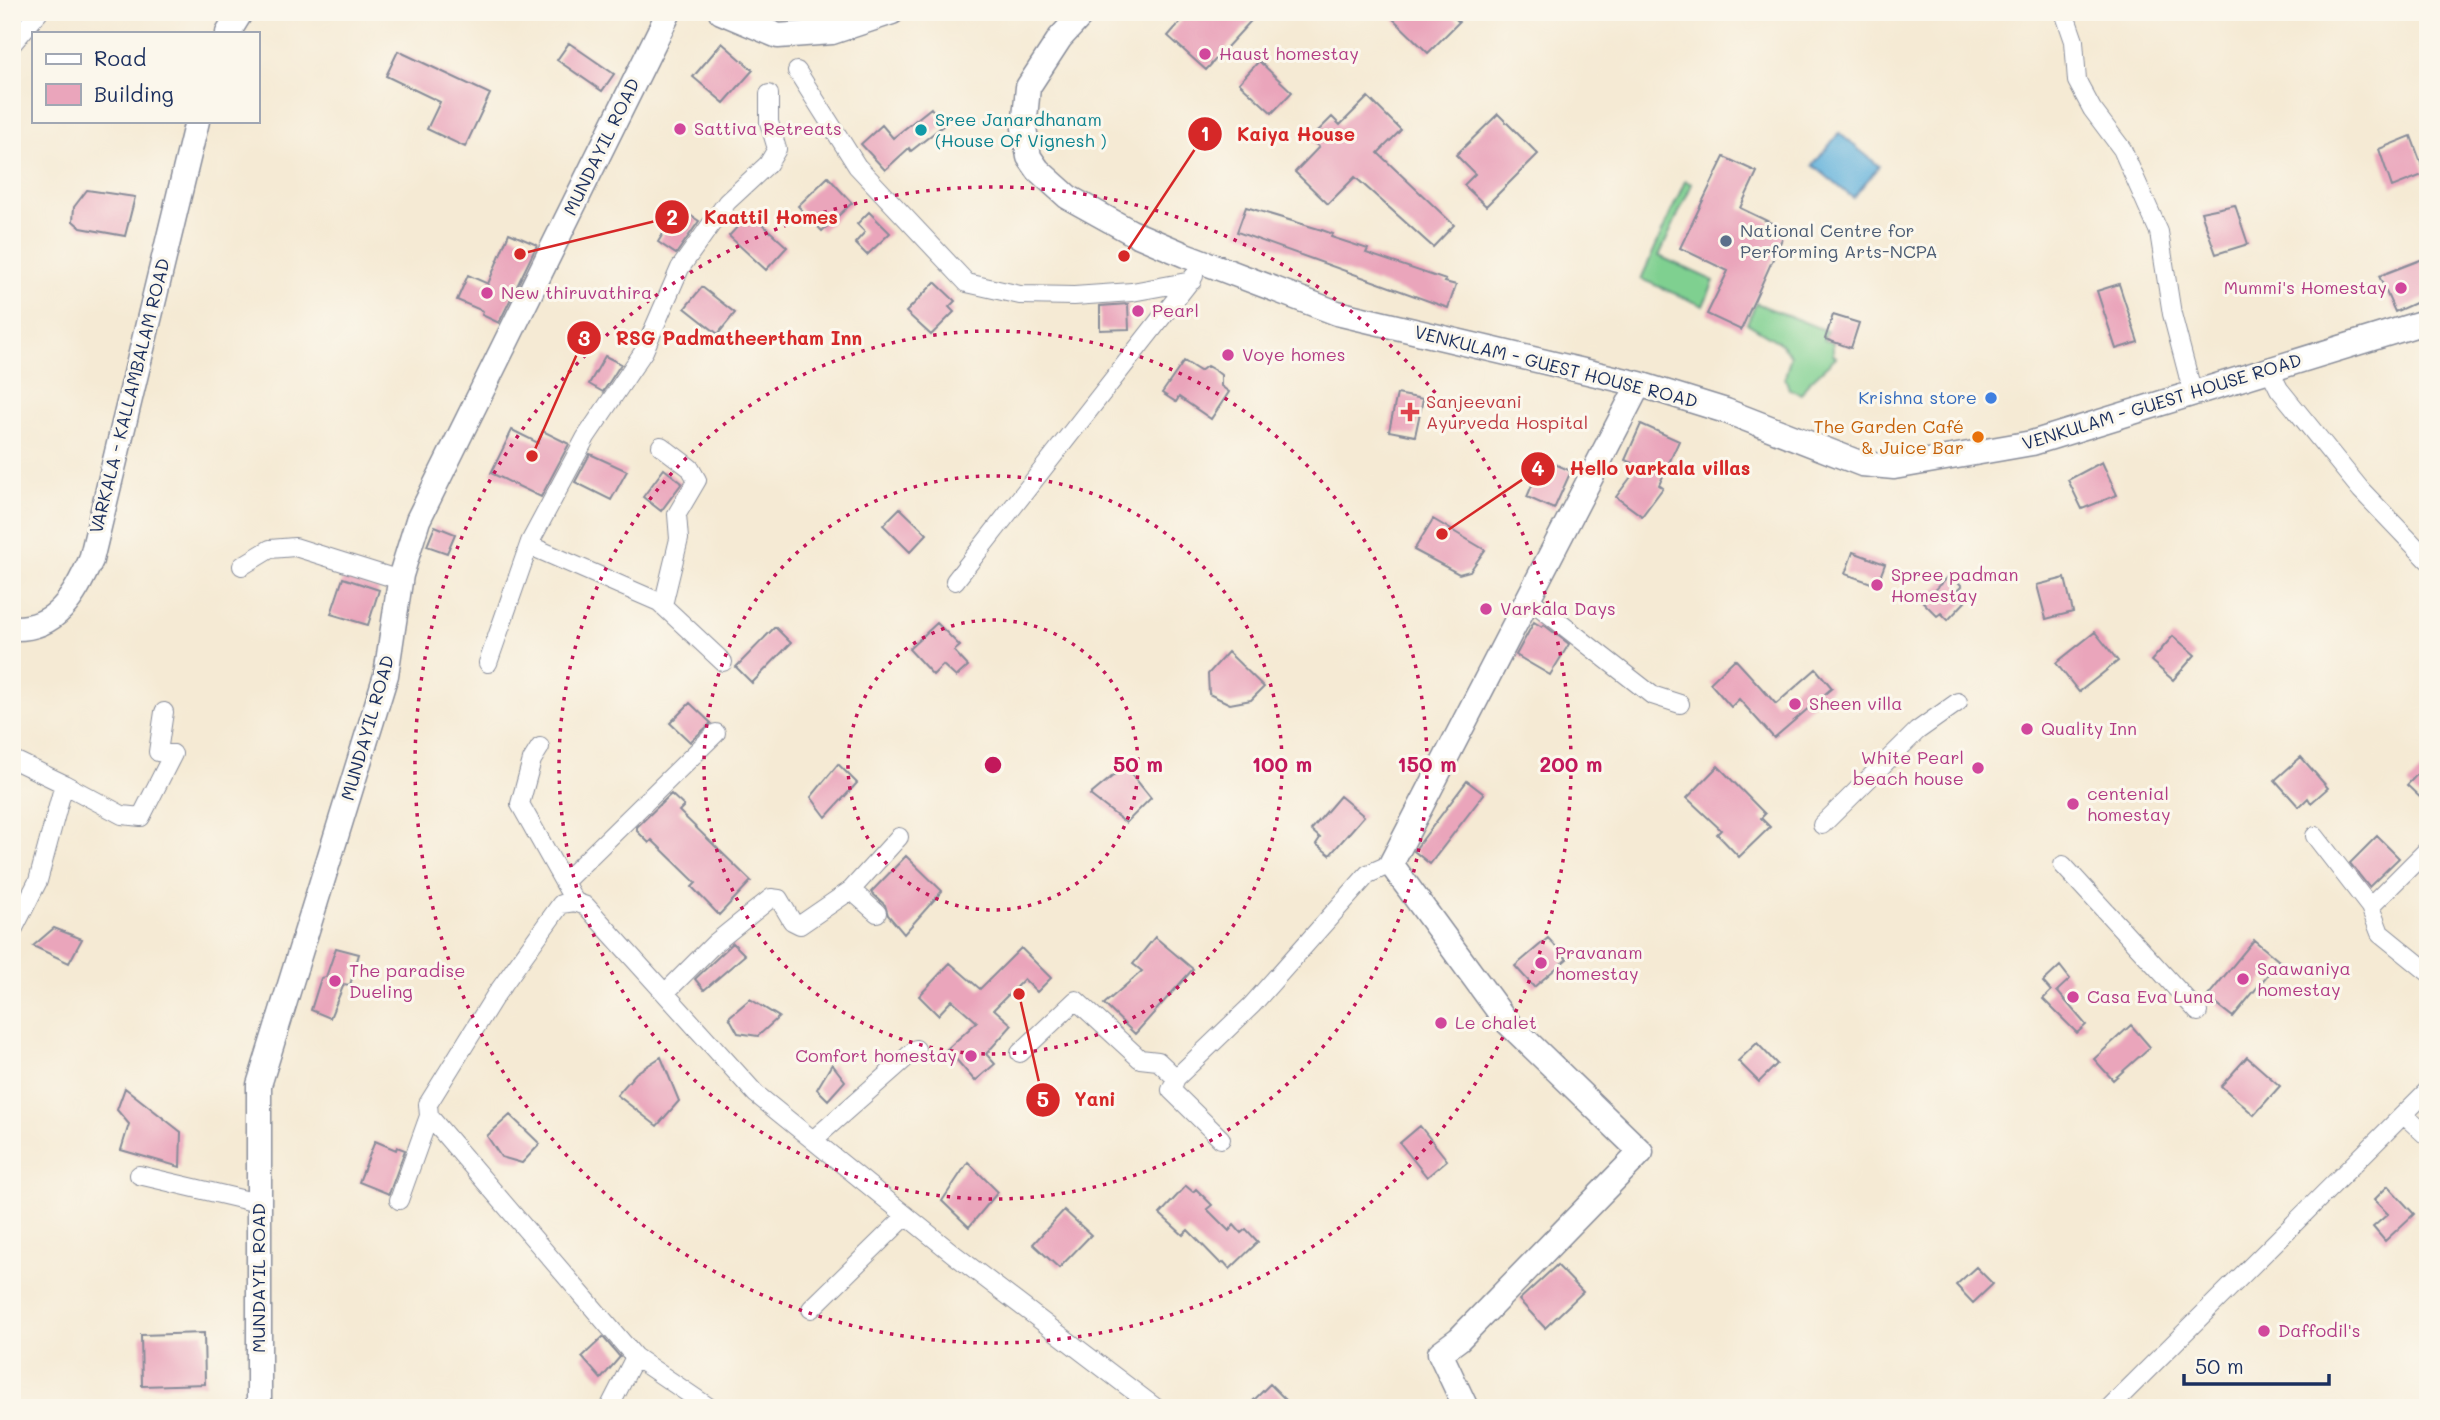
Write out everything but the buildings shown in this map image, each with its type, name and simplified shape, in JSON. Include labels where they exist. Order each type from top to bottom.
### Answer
[{"type":"main road","points":[[229,32],[241,12]]},
{"type":"main road","name":"MUNDAYIL ROAD","points":[[259,1408],[259,1085],[387,675],[400,580],[418,520],[668,12]]},
{"type":"main road","points":[[721,12],[778,36],[832,33],[892,12]]},
{"type":"main road","name":"VENKULAM - GUEST HOUSE ROAD","points":[[1084,12],[1060,38],[1028,87],[1024,128],[1029,157],[1038,170],[1068,197],[1196,270],[1337,313],[1639,384],[1726,411],[1862,464],[1894,467],[2032,443],[2428,321]]},
{"type":"main road","name":"VARKALA - KALLAMBALAM ROAD","points":[[12,628],[50,622],[75,595],[91,560],[197,122]]},
{"type":"main road","points":[[1466,1408],[1440,1353],[1459,1339],[1642,1153],[1506,1021],[1391,864],[1639,384]]},
{"type":"street","points":[[12,44],[39,12]]},
{"type":"street","points":[[2064,12],[2074,41],[2077,80],[2092,109],[2122,149],[2159,232],[2172,314],[2193,394]]},
{"type":"street","points":[[797,71],[857,166],[967,284],[1020,295],[1074,296],[1132,292],[1196,270]]},
{"type":"street","points":[[488,663],[530,542],[586,437],[644,351],[680,268],[727,202],[768,164],[777,149],[769,122],[769,94]]},
{"type":"street","points":[[955,581],[1196,270]]},
{"type":"street","points":[[2269,369],[2279,389],[2361,490],[2428,560]]},
{"type":"street","points":[[659,602],[666,598],[679,539],[677,514],[697,480],[692,470],[661,446]]},
{"type":"street","points":[[530,542],[533,547],[659,602],[723,662]]},
{"type":"street","points":[[242,566],[270,549],[295,547],[400,580]]},
{"type":"street","points":[[1528,598],[1651,695],[1679,704]]},
{"type":"street","points":[[1822,825],[1917,731],[1958,702]]},
{"type":"street","points":[[12,759],[122,815],[141,817],[173,754],[158,752],[164,712]]},
{"type":"street","points":[[564,882],[716,733]]},
{"type":"street","points":[[540,747],[532,760],[520,804],[575,902]]},
{"type":"street","points":[[12,933],[38,881],[64,784]]},
{"type":"street","points":[[2315,836],[2370,907],[2380,933],[2428,972]]},
{"type":"street","points":[[665,993],[715,943],[768,899],[779,899],[792,921],[803,925],[850,891],[898,837]]},
{"type":"street","points":[[2370,907],[2428,849]]},
{"type":"street","points":[[1221,1139],[1171,1090],[1176,1079],[1252,1005],[1368,874],[1391,864]]},
{"type":"street","points":[[2063,865],[2198,1012]]},
{"type":"street","points":[[850,891],[877,913]]},
{"type":"street","points":[[399,1200],[429,1116],[428,1104],[495,996],[561,904],[575,902],[586,906],[756,1094],[906,1216],[1156,1408]]},
{"type":"street","points":[[1020,1053],[1076,1000],[1140,1059],[1158,1062],[1176,1079]]},
{"type":"street","points":[[813,1140],[916,1049]]},
{"type":"street","points":[[2109,1408],[2428,1090]]},
{"type":"street","points":[[2404,1115],[2428,1137]]},
{"type":"street","points":[[429,1116],[635,1357],[710,1408]]},
{"type":"street","points":[[139,1175],[258,1203]]},
{"type":"street","points":[[811,1309],[906,1216]]},
{"type":"street","points":[[609,1408],[635,1357]]},
{"type":"green space","points":[[1685,181],[1692,184],[1659,256],[1714,281],[1703,306],[1641,279]]},
{"type":"green space","points":[[1756,303],[1827,331],[1824,340],[1833,342],[1833,354],[1836,357],[1808,383],[1801,394],[1789,389],[1785,377],[1791,355],[1780,343],[1747,323]]},
{"type":"water","points":[[1839,133],[1879,166],[1853,198],[1813,165]]},
{"type":"place","name":"Haust homestay","points":[[1205,54]]},
{"type":"place","name":"Sattiva Retreats","points":[[680,129]]},
{"type":"place","name":"Sree Janardhanam (House Of Vignesh )","points":[[921,130]]},
{"type":"place","name":"National Centre for Performing Arts-NCPA","points":[[1726,241]]},
{"type":"place","name":"Kaattil Homes","points":[[520,254]]},
{"type":"place","name":"Kaiya House","points":[[1124,256]]},
{"type":"place","name":"Mummi's Homestay","points":[[2401,288]]},
{"type":"place","name":"New thiruvathira","points":[[487,293]]},
{"type":"place","name":"Pearl","points":[[1138,311]]},
{"type":"place","name":"Voye homes","points":[[1228,355]]},
{"type":"place","name":"Krishna store","points":[[1991,398]]},
{"type":"place","name":"Sanjeevani Ayurveda Hospital","points":[[1410,412]]},
{"type":"place","name":"The Garden Café & Juice Bar","points":[[1978,437]]},
{"type":"place","name":"RSG Padmatheertham Inn","points":[[532,456]]},
{"type":"place","name":"Hello varkala villas","points":[[1442,534]]},
{"type":"place","name":"Spree padman Homestay","points":[[1877,585]]},
{"type":"place","name":"Varkala Days","points":[[1486,609]]},
{"type":"place","name":"Sheen villa","points":[[1795,704]]},
{"type":"place","name":"Quality Inn","points":[[2027,729]]},
{"type":"place","name":"White Pearl beach house","points":[[1978,768]]},
{"type":"place","name":"centenial homestay","points":[[2073,804]]},
{"type":"place","name":"Pravanam homestay","points":[[1541,963]]},
{"type":"place","name":"Saawaniya homestay","points":[[2243,979]]},
{"type":"place","name":"The paradise Dueling","points":[[335,981]]},
{"type":"place","name":"Yani","points":[[1019,994]]},
{"type":"place","name":"Casa Eva Luna","points":[[2073,997]]},
{"type":"place","name":"Le chalet","points":[[1441,1023]]},
{"type":"place","name":"Comfort homestay","points":[[971,1056]]},
{"type":"place","name":"Daffodil's","points":[[2264,1331]]}]
